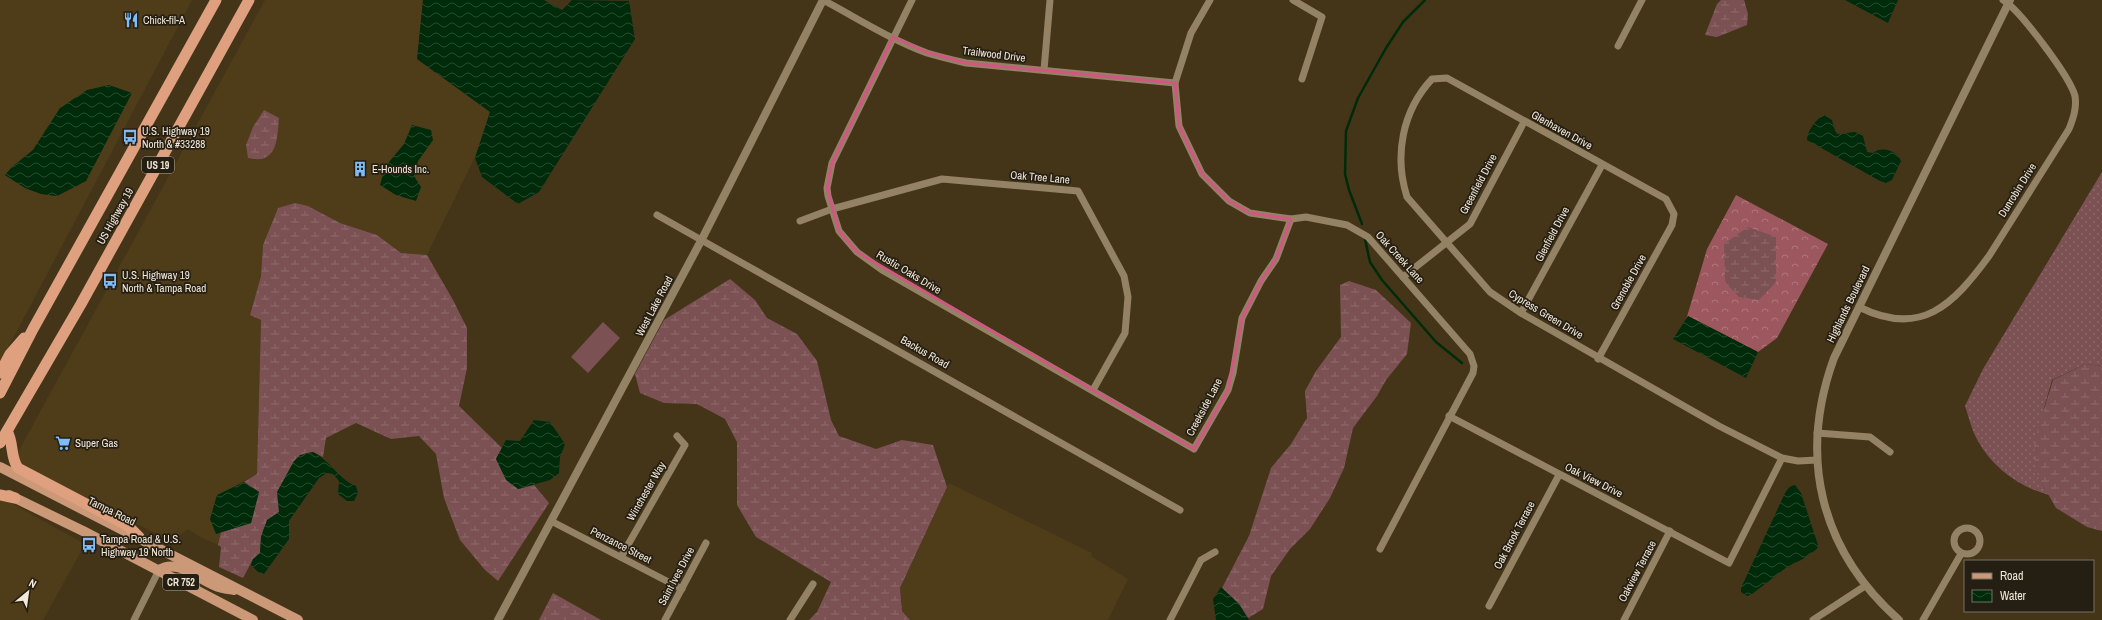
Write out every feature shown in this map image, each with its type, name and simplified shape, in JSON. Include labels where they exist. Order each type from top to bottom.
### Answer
[{"type":"highway","name":"US Highway 19","points":[[0,393],[33,329],[216,0]]},
{"type":"highway","name":"US Highway 19","points":[[0,443],[78,310],[249,0]]},
{"type":"highway","points":[[0,373],[10,354],[33,329]]},
{"type":"highway","points":[[7,431],[11,438],[13,461],[18,468],[128,526],[139,538]]},
{"type":"highway","points":[[0,495],[15,498]]},
{"type":"main road","name":"Tampa Road","points":[[0,467],[298,620]]},
{"type":"main road","name":"CR 752","points":[[0,490],[253,620]]},
{"type":"main road","points":[[158,570],[165,566],[180,568],[215,586],[248,593]]},
{"type":"street","name":"Trailwood Drive","points":[[823,0],[893,37],[926,52],[966,63],[1175,84]]},
{"type":"street","name":"West Lake Road","points":[[498,620],[702,240],[823,0]]},
{"type":"street","name":"Rustic Oaks Drive","points":[[912,0],[832,163],[827,188],[839,231],[857,252],[882,270],[1194,449]]},
{"type":"street","points":[[1044,70],[1050,0]]},
{"type":"street","name":"Oak Creek Lane","points":[[1210,0],[1190,33],[1175,84],[1179,126],[1202,174],[1230,201],[1250,213],[1291,219],[1306,217],[1347,225],[1368,237],[1470,354],[1474,366],[1473,373],[1380,549]]},
{"type":"street","points":[[1292,0],[1322,17],[1302,79]]},
{"type":"street","points":[[1618,46],[1642,0]]},
{"type":"street","name":"Highlands Boulevard","points":[[1899,620],[1865,586],[1844,553],[1828,518],[1817,460],[1817,433],[1820,404],[1826,379],[1834,358],[2007,1]]},
{"type":"street","name":"Dunrobin Drive","points":[[1859,307],[1883,318],[1909,320],[1929,315],[1948,302],[1976,274],[2069,129],[2074,116],[2076,103],[2071,86],[2017,11],[2007,1]]},
{"type":"street","name":"Glenhaven Drive","points":[[1432,79],[1447,78],[1666,200],[1674,214]]},
{"type":"street","name":"Cypress Green Drive","points":[[1432,79],[1424,87],[1406,120],[1402,138],[1402,180],[1407,197],[1490,292],[1521,313],[1719,426],[1782,458],[1798,461],[1817,460]]},
{"type":"street","name":"Greenfield Drive","points":[[1403,277],[1470,224],[1524,122]]},
{"type":"street","name":"Glenfield Drive","points":[[1521,313],[1602,165]]},
{"type":"street","name":"Oak Tree Lane","points":[[832,209],[942,179],[1078,191],[1124,276],[1128,297],[1125,333],[1093,390]]},
{"type":"street","points":[[800,221],[832,209]]},
{"type":"street","name":"Grenoble Drive","points":[[1598,358],[1672,225],[1674,214]]},
{"type":"street","name":"Backus Road","points":[[658,215],[1180,510]]},
{"type":"street","name":"Creekside Lane","points":[[1194,449],[1228,390],[1233,373],[1242,318],[1261,281],[1276,259],[1291,219]]},
{"type":"street","name":"Oak View Drive","points":[[1449,416],[1729,563],[1782,458]]},
{"type":"street","points":[[1817,433],[1870,437],[1890,452]]},
{"type":"street","name":"Winchester Way","points":[[621,557],[685,445],[677,436]]},
{"type":"street","name":"Oak Brook Terrace","points":[[1489,606],[1559,475]]},
{"type":"street","name":"Penzance Street","points":[[551,521],[682,589]]},
{"type":"street","name":"Oakview Terrace","points":[[1624,620],[1670,532]]},
{"type":"street","name":"Saint Ives Drive","points":[[665,620],[706,543]]},
{"type":"street","points":[[1170,620],[1202,560],[1215,552]]},
{"type":"street","points":[[1923,620],[1960,554]]},
{"type":"street","points":[[134,620],[158,570]]},
{"type":"street","points":[[790,620],[813,584]]},
{"type":"street","points":[[1813,620],[1865,586]]},
{"type":"highlighted area","points":[[893,37],[926,52],[966,63],[1175,83],[1179,126],[1202,174],[1229,201],[1250,213],[1291,219],[1276,259],[1261,281],[1242,318],[1228,390],[1194,449],[857,252],[839,231],[827,188],[832,163]]},
{"type":"shaded area","points":[[0,0],[192,0],[0,363]],"holes":[[[48,126],[86,181],[57,196],[41,194],[25,188],[5,175],[12,167],[33,150]]]},
{"type":"shaded area","points":[[265,0],[423,0],[417,59],[490,112],[475,157],[427,255],[401,253],[377,235],[340,223],[308,206],[278,208],[263,245],[261,276],[250,314],[261,320],[257,474],[217,496],[216,534],[221,532],[218,545],[200,537],[188,529],[174,540],[176,544],[24,466],[17,454]],"holes":[[[433,140],[418,161],[414,176],[385,167],[404,144]]]},
{"type":"shaded area","points":[[949,483],[1092,553],[1091,556],[1128,579],[1108,620],[910,620],[902,611],[900,588]]},
{"type":"shaded area","points":[[0,500],[7,501],[85,544],[43,620],[0,620]]},
{"type":"green space","points":[[1721,0],[1744,0],[1748,14],[1747,25],[1717,37],[1705,35],[1717,4]]},
{"type":"green space","points":[[264,110],[279,118],[278,134],[274,148],[265,158],[248,158],[246,145],[253,127]]},
{"type":"green space","points":[[2102,172],[2102,366],[2085,364],[2052,380],[2044,408],[2035,471],[2049,495],[2017,482],[1991,460],[1976,437],[1965,406],[1983,369]]},
{"type":"green space","points":[[1736,195],[1828,244],[1777,338],[1758,352],[1688,316],[1686,320],[1707,249]]},
{"type":"green space","points":[[295,203],[308,206],[340,223],[377,235],[401,253],[427,255],[453,300],[467,328],[467,368],[459,406],[502,448],[496,459],[518,489],[534,485],[549,503],[498,581],[485,570],[460,540],[444,498],[436,454],[419,436],[391,439],[356,423],[326,438],[323,457],[313,452],[305,453],[279,504],[279,512],[266,525],[262,534],[260,553],[253,559],[243,578],[219,567],[221,547],[218,545],[221,532],[251,523],[259,492],[244,482],[257,474],[261,320],[250,315],[261,276],[263,245],[278,208]]},
{"type":"green space","points":[[1748,227],[1776,237],[1776,282],[1759,300],[1739,297],[1725,282],[1724,244]]},
{"type":"green space","points":[[730,279],[755,300],[767,318],[797,334],[817,361],[831,420],[839,436],[876,449],[902,440],[933,445],[947,487],[900,588],[902,611],[910,620],[809,620],[817,612],[831,582],[756,537],[737,505],[737,442],[725,419],[697,404],[664,403],[640,393],[635,374],[664,320]]},
{"type":"green space","points":[[1349,281],[1376,290],[1411,323],[1407,354],[1386,380],[1377,396],[1353,428],[1344,468],[1330,498],[1310,529],[1290,549],[1271,576],[1263,609],[1248,618],[1239,604],[1222,588],[1249,536],[1271,468],[1291,444],[1307,418],[1305,391],[1316,371],[1341,337],[1340,285]]},
{"type":"green space","points":[[603,322],[620,338],[588,373],[571,357]]},
{"type":"green space","points":[[2085,364],[2102,366],[2102,531],[2087,527],[2056,508],[2035,471],[2034,442],[2053,380]]},
{"type":"green space","points":[[553,593],[601,620],[539,620]]},
{"type":"water","points":[[423,0],[544,0],[562,10],[572,0],[629,1],[635,39],[539,192],[518,204],[482,177],[475,158],[490,112],[417,59]]},
{"type":"water","points":[[1845,0],[1898,0],[1888,23]]},
{"type":"water","points":[[109,85],[132,93],[86,181],[57,196],[41,194],[25,188],[5,175],[12,167],[33,150],[60,108],[87,90]]},
{"type":"water","points":[[1824,115],[1832,120],[1837,133],[1842,134],[1855,132],[1863,136],[1867,152],[1873,153],[1880,150],[1888,150],[1896,154],[1901,161],[1892,180],[1886,183],[1880,181],[1807,140],[1812,126]]},
{"type":"water","points":[[412,125],[431,130],[433,140],[418,161],[414,176],[421,187],[416,201],[396,195],[380,185],[385,167],[404,144]]},
{"type":"water","points":[[1688,316],[1758,352],[1746,378],[1673,339]]},
{"type":"water","points":[[534,420],[550,422],[565,444],[560,457],[559,473],[550,480],[518,489],[506,480],[496,459],[506,440],[520,441]]},
{"type":"water","points":[[313,452],[325,460],[344,479],[356,486],[358,493],[354,501],[347,501],[338,494],[339,481],[333,474],[327,473],[319,478],[289,521],[289,539],[264,574],[258,572],[251,565],[253,559],[260,553],[261,537],[267,520],[279,512],[277,492],[294,461],[300,455]]},
{"type":"water","points":[[244,482],[259,492],[251,523],[216,534],[210,519],[217,495]]},
{"type":"water","points":[[1795,485],[1801,493],[1818,545],[1817,549],[1803,559],[1787,567],[1752,594],[1747,596],[1741,592],[1741,588],[1785,493],[1790,486]]},
{"type":"water","points":[[1221,587],[1239,604],[1249,620],[1216,620],[1213,599]]},
{"type":"waterway","points":[[1362,224],[1349,190],[1345,174],[1346,131],[1358,98],[1386,48],[1403,22],[1425,0]]},
{"type":"waterway","points":[[1365,239],[1370,262],[1382,280],[1436,342],[1462,363]]},
{"type":"place","name":"Chick-fil-A","points":[[131,20]]},
{"type":"place","name":"U.S. Highway 19 North & #33288","points":[[130,137]]},
{"type":"place","name":"E-Hounds Inc.","points":[[360,169]]},
{"type":"place","name":"U.S. Highway 19 North & Tampa Road","points":[[110,281]]},
{"type":"place","name":"Super Gas","points":[[63,443]]},
{"type":"place","name":"Tampa Road & U.S. Highway 19 North","points":[[89,545]]}]
